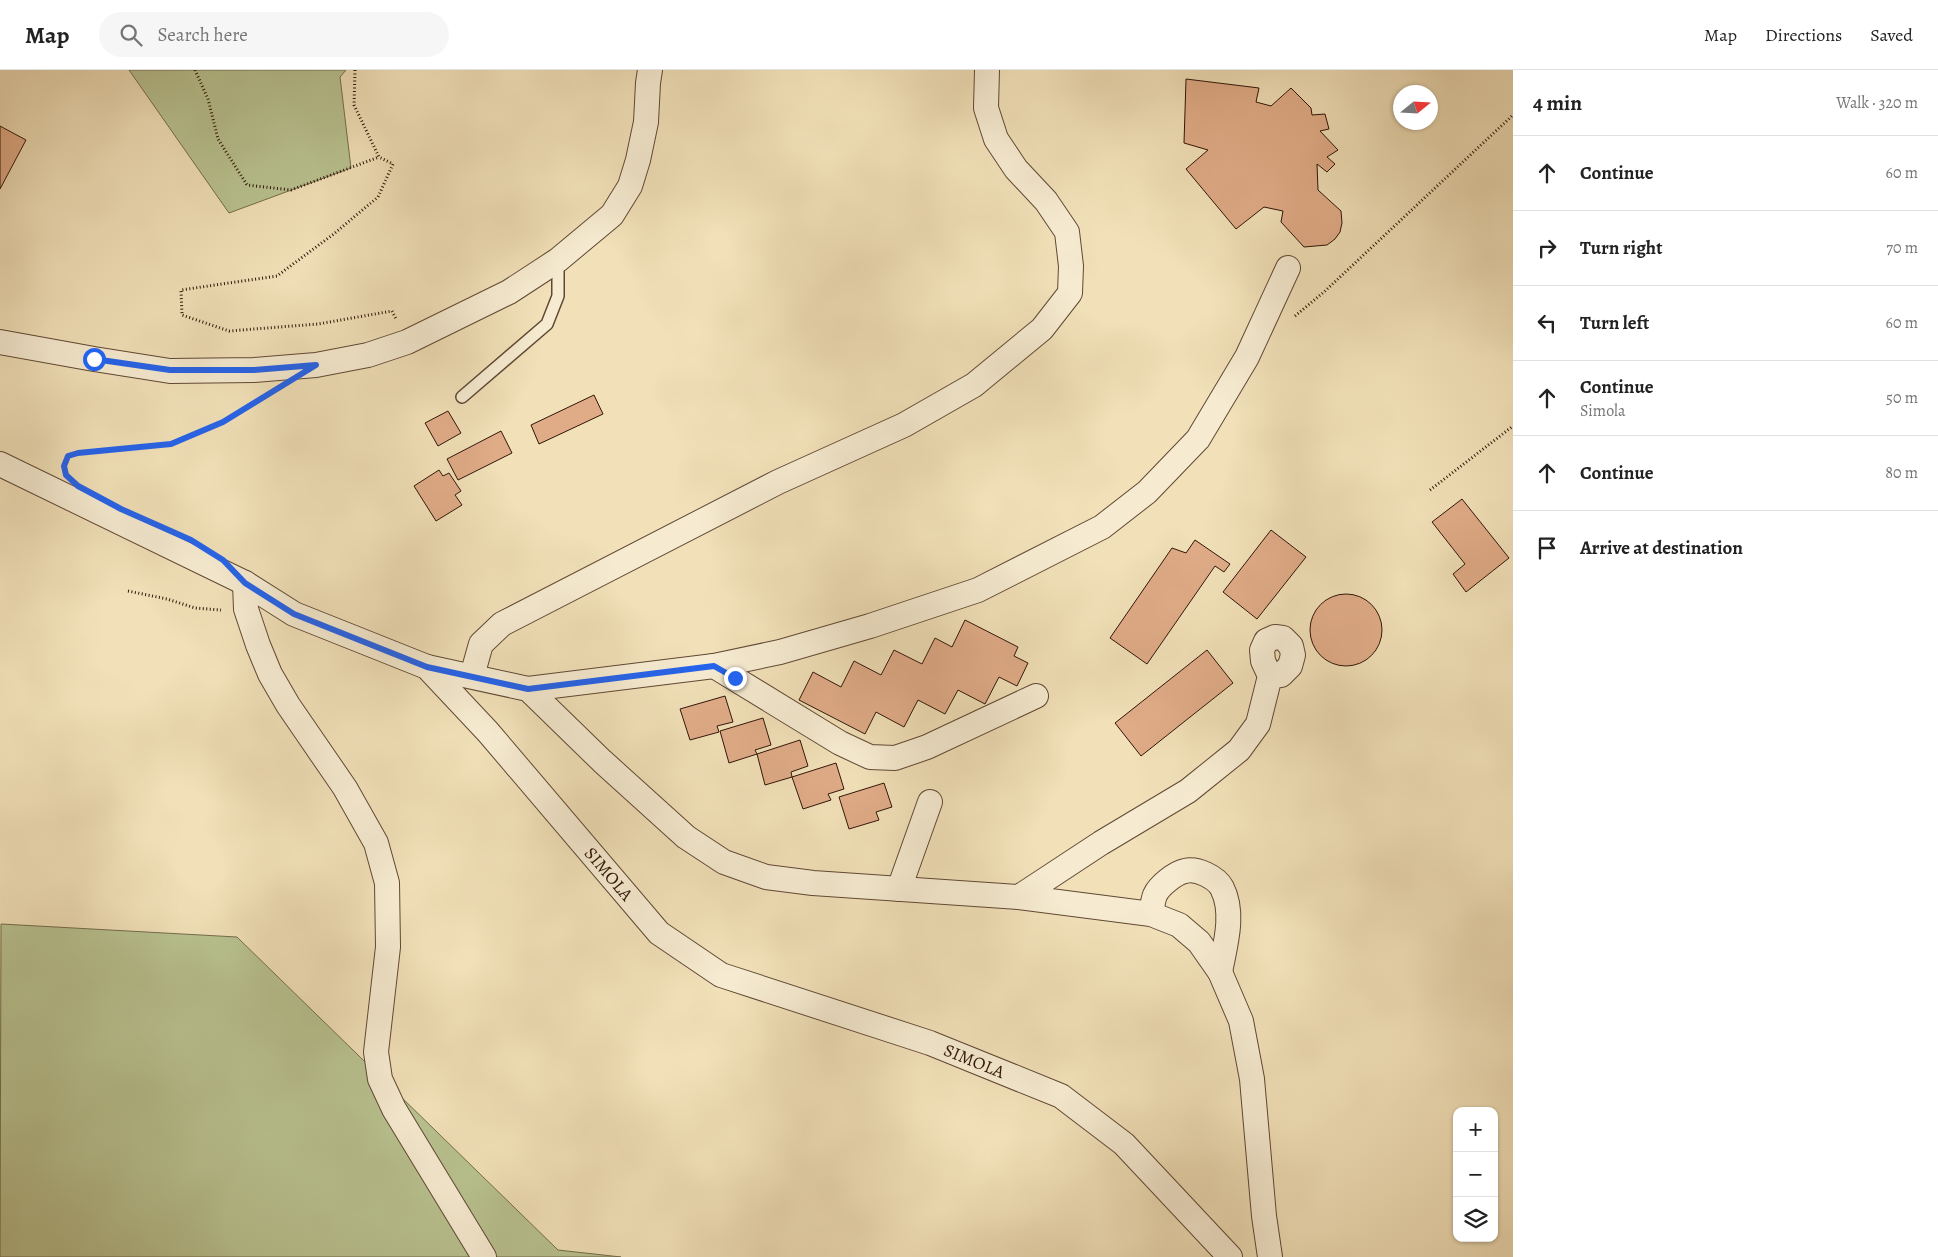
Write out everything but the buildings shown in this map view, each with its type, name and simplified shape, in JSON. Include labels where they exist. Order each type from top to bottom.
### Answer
[{"type":"street","points":[[0,342],[94,359],[179,370],[254,370],[316,365],[368,355],[407,342],[509,292],[558,260],[612,215],[630,186],[646,122],[650,70]]},
{"type":"street","points":[[472,676],[482,644],[502,624],[778,482],[904,425],[974,385],[1042,329],[1070,293],[1071,266],[1067,232],[1046,201],[1016,169],[996,139],[986,108],[987,70]]},
{"type":"street","points":[[427,667],[528,689],[714,666],[780,652],[870,626],[978,590],[1102,527],[1147,492],[1198,439],[1247,357],[1288,268]]},
{"type":"street","name":"SIMOLA","points":[[0,464],[245,583],[294,614],[427,667],[488,732],[659,933],[721,975],[930,1043],[1061,1096],[1124,1144],[1230,1257]]},
{"type":"street","points":[[245,583],[246,609],[270,674],[288,706],[345,788],[376,843],[388,883],[388,947],[376,1052],[380,1078],[394,1109],[484,1257]]},
{"type":"street","points":[[714,666],[840,742],[870,757],[895,758],[927,747],[1036,696]]},
{"type":"street","points":[[1019,897],[1101,843],[1188,790],[1239,750],[1258,724],[1270,676]]},
{"type":"street","points":[[528,689],[609,767],[686,837],[724,862],[766,877],[813,883],[1019,897],[1151,914],[1179,925],[1199,942],[1220,972],[1241,1021],[1252,1079],[1264,1216],[1270,1257]]},
{"type":"street","points":[[899,889],[930,802]]},
{"type":"street","points":[[1151,914],[1155,895],[1169,880],[1185,871],[1206,873],[1222,886],[1228,911],[1227,932],[1220,972]]},
{"type":"lane","points":[[462,397],[547,324],[558,296],[558,260]]},
{"type":"path","points":[[195,70],[208,99],[218,139],[246,185],[291,190],[379,157]]},
{"type":"path","points":[[355,70],[354,105],[379,157],[393,164],[378,196],[334,233],[277,276],[181,290],[182,315],[229,331],[318,324],[392,311],[407,342]]},
{"type":"path","points":[[1289,321],[1324,292],[1513,115]]},
{"type":"path","points":[[66,475],[64,466],[68,456],[78,453],[171,444],[223,422],[274,391]]},
{"type":"path","points":[[1430,490],[1513,426]]},
{"type":"path","points":[[128,591],[167,599],[195,608],[246,609]]},
{"type":"green space","points":[[129,70],[346,70],[340,77],[351,168],[229,213]]},
{"type":"green space","points":[[1,924],[237,937],[558,1250],[621,1257],[0,1257]]},
{"type":"route","points":[[94,359],[170,370],[254,370],[316,365],[223,422],[171,444],[131,447],[105,452],[78,453],[68,456],[64,466],[66,475],[78,486],[121,509],[191,540],[223,560],[245,583],[294,614],[427,667],[528,689],[714,666],[735,678]]}]
